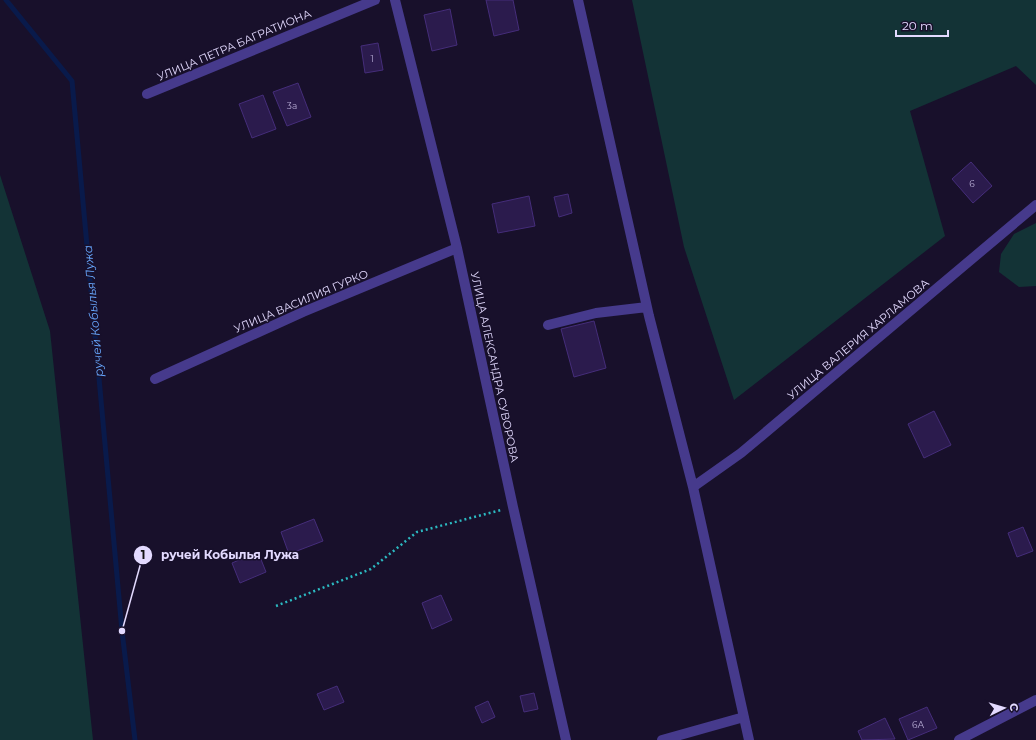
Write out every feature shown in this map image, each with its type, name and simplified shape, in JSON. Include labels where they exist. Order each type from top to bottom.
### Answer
[{"type":"street","name":"УЛИЦА ПЕТРА БАГРАТИОНА","points":[[147,94],[374,0]]},
{"type":"street","name":"УЛИЦА АЛЕКСАНДРА СУВОРОВА","points":[[395,0],[457,248],[566,740]]},
{"type":"street","points":[[578,0],[647,307],[693,487],[749,740]]},
{"type":"street","name":"УЛИЦА ВАЛЕРИЯ ХАРЛАМОВА","points":[[693,487],[741,453],[1036,205]]},
{"type":"street","name":"УЛИЦА ВАСИЛИЯ ГУРКО","points":[[155,379],[303,312],[457,248]]},
{"type":"street","points":[[548,325],[596,313],[647,307]]},
{"type":"street","points":[[959,740],[1036,700]]},
{"type":"street","points":[[662,740],[744,718]]},
{"type":"path","points":[[276,606],[371,568],[417,532],[513,506]]},
{"type":"green space","points":[[632,0],[1036,0],[1036,85],[1016,66],[910,111],[945,236],[734,400],[684,247]]},
{"type":"green space","points":[[0,175],[50,331],[93,740],[0,740]]},
{"type":"green space","points":[[1036,223],[1036,286],[1019,287],[999,272],[1001,254],[1014,234]]},
{"type":"building","points":[[486,0],[513,0],[519,30],[494,36]]},
{"type":"building","points":[[450,9],[457,45],[432,51],[424,15]]},
{"type":"building","points":[[378,43],[383,70],[365,73],[361,46]]},
{"type":"building","points":[[298,83],[311,117],[287,126],[273,92]]},
{"type":"building","points":[[263,95],[276,129],[252,138],[239,104]]},
{"type":"building","points":[[971,162],[992,186],[973,203],[952,179]]},
{"type":"building","points":[[568,194],[572,213],[559,217],[554,197]]},
{"type":"building","points":[[529,196],[535,226],[498,233],[492,204]]},
{"type":"building","points":[[594,321],[606,368],[574,377],[561,329]]},
{"type":"building","points":[[934,411],[951,445],[924,458],[908,424]]},
{"type":"building","points":[[314,519],[323,541],[289,554],[281,532]]},
{"type":"building","points":[[1023,527],[1033,551],[1017,557],[1008,533]]},
{"type":"building","points":[[258,552],[266,572],[240,583],[232,563]]},
{"type":"building","points":[[441,595],[452,620],[432,629],[422,603]]},
{"type":"building","points":[[337,686],[344,702],[324,710],[317,694]]},
{"type":"building","points":[[534,693],[538,709],[524,712],[520,696]]},
{"type":"building","points":[[488,701],[495,717],[482,723],[475,707]]},
{"type":"building","points":[[927,707],[937,728],[908,740],[899,719]]},
{"type":"building","points":[[885,718],[895,739],[862,740],[858,731]]},
{"type":"waterway","name":"ручей Кобылья Лужа","points":[[6,0],[72,81],[122,631],[135,740]]},
{"type":"place","name":"ручей Кобылья Лужа","points":[[122,631]]}]
